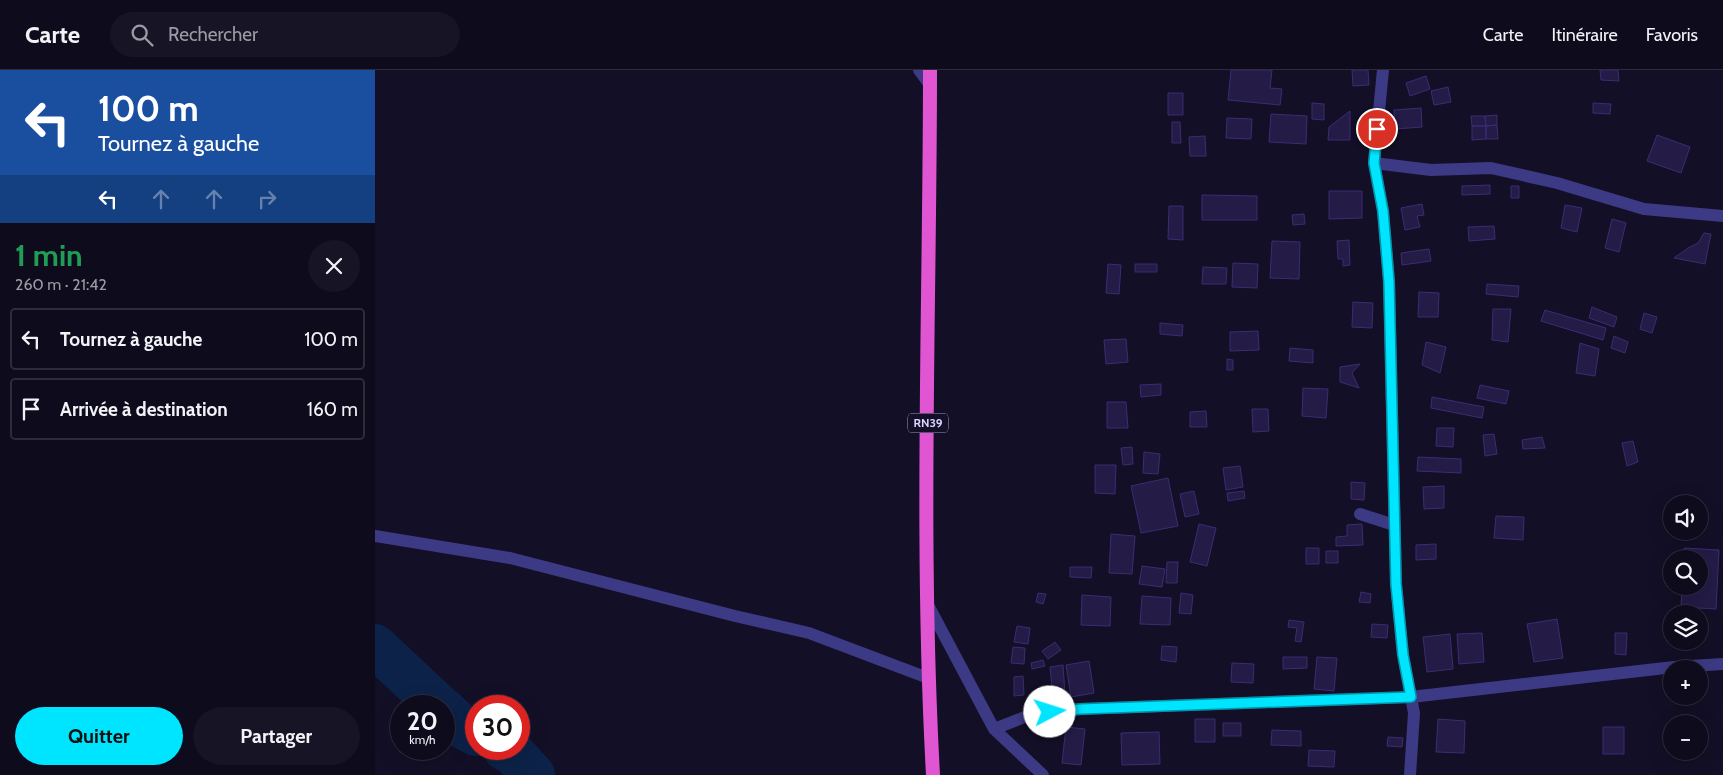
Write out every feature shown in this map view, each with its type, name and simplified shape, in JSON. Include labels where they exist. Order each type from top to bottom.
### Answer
[{"type":"highway","name":"RN39","points":[[930,70],[927,603],[928,678],[933,775]]},
{"type":"street","points":[[919,70],[930,85]]},
{"type":"street","points":[[1383,70],[1374,163],[1383,211],[1389,282],[1397,602],[1403,655],[1414,713],[1410,775]]},
{"type":"street","points":[[1374,163],[1431,170],[1491,168],[1557,184],[1644,210],[1723,216]]},
{"type":"street","points":[[1360,514],[1394,526]]},
{"type":"street","points":[[375,536],[510,558],[735,616],[809,633],[928,678]]},
{"type":"street","points":[[927,603],[994,729],[1043,775]]},
{"type":"street","points":[[994,729],[1035,713],[1081,709],[1411,697],[1674,667],[1723,664]]},
{"type":"building","points":[[1231,70],[1272,70],[1270,88],[1282,89],[1280,105],[1228,100]]},
{"type":"building","points":[[1352,70],[1368,70],[1369,85],[1353,86]]},
{"type":"building","points":[[1600,70],[1618,70],[1619,81],[1601,80]]},
{"type":"building","points":[[1426,76],[1430,89],[1410,96],[1406,83]]},
{"type":"building","points":[[1448,87],[1451,102],[1434,105],[1431,91]]},
{"type":"building","points":[[1168,93],[1183,93],[1183,115],[1168,115]]},
{"type":"building","points":[[1312,103],[1324,104],[1324,120],[1312,119]]},
{"type":"building","points":[[1593,103],[1611,104],[1610,114],[1593,113]]},
{"type":"building","points":[[1421,108],[1422,127],[1395,129],[1394,110]]},
{"type":"building","points":[[1350,111],[1350,140],[1328,140],[1329,127]]},
{"type":"building","points":[[1271,114],[1307,116],[1306,144],[1269,142]]},
{"type":"building","points":[[1497,115],[1497,125],[1486,126],[1485,116]]},
{"type":"building","points":[[1471,116],[1485,116],[1486,126],[1472,126]]},
{"type":"building","points":[[1227,118],[1252,119],[1251,139],[1226,138]]},
{"type":"building","points":[[1172,122],[1180,122],[1181,143],[1172,143]]},
{"type":"building","points":[[1497,125],[1498,139],[1486,139],[1486,126]]},
{"type":"building","points":[[1472,126],[1486,126],[1486,139],[1472,140]]},
{"type":"building","points":[[1657,135],[1690,147],[1681,173],[1647,161]]},
{"type":"building","points":[[1205,136],[1206,156],[1190,156],[1189,137]]},
{"type":"building","points":[[1490,185],[1490,194],[1462,195],[1462,186]]},
{"type":"building","points":[[1511,186],[1519,186],[1519,198],[1511,198]]},
{"type":"building","points":[[1329,191],[1362,191],[1362,218],[1329,219]]},
{"type":"building","points":[[1202,195],[1257,196],[1257,220],[1202,220]]},
{"type":"building","points":[[1422,204],[1424,215],[1417,216],[1420,227],[1405,230],[1401,208]]},
{"type":"building","points":[[1565,205],[1582,208],[1577,232],[1561,228]]},
{"type":"building","points":[[1169,206],[1183,206],[1183,240],[1168,239]]},
{"type":"building","points":[[1304,214],[1305,224],[1293,225],[1292,215]]},
{"type":"building","points":[[1612,219],[1626,223],[1619,252],[1605,248]]},
{"type":"building","points":[[1494,226],[1495,239],[1469,241],[1468,227]]},
{"type":"building","points":[[1704,233],[1711,234],[1705,264],[1674,258],[1698,243]]},
{"type":"building","points":[[1349,240],[1350,265],[1343,266],[1343,259],[1338,259],[1337,241]]},
{"type":"building","points":[[1272,241],[1300,242],[1299,279],[1270,278]]},
{"type":"building","points":[[1429,249],[1431,261],[1402,265],[1401,253]]},
{"type":"building","points":[[1233,263],[1258,264],[1257,288],[1232,287]]},
{"type":"building","points":[[1108,264],[1121,265],[1119,294],[1106,293]]},
{"type":"building","points":[[1135,264],[1157,264],[1157,272],[1135,272]]},
{"type":"building","points":[[1203,267],[1227,268],[1226,284],[1202,284]]},
{"type":"building","points":[[1487,284],[1519,286],[1518,297],[1486,294]]},
{"type":"building","points":[[1419,292],[1439,293],[1438,317],[1418,317]]},
{"type":"building","points":[[1353,302],[1373,303],[1372,328],[1352,327]]},
{"type":"building","points":[[1592,307],[1617,317],[1614,327],[1589,318]]},
{"type":"building","points":[[1493,309],[1511,309],[1508,342],[1492,340]]},
{"type":"building","points":[[1545,310],[1606,328],[1603,340],[1541,321]]},
{"type":"building","points":[[1644,313],[1657,317],[1652,333],[1640,329]]},
{"type":"building","points":[[1160,323],[1183,325],[1182,336],[1160,334]]},
{"type":"building","points":[[1258,331],[1259,350],[1230,351],[1230,332]]},
{"type":"building","points":[[1614,336],[1628,342],[1625,353],[1611,348]]},
{"type":"building","points":[[1126,339],[1128,362],[1106,364],[1104,340]]},
{"type":"building","points":[[1426,342],[1446,347],[1440,373],[1422,365]]},
{"type":"building","points":[[1580,343],[1599,349],[1595,376],[1576,373]]},
{"type":"building","points":[[1290,348],[1313,350],[1313,363],[1289,361]]},
{"type":"building","points":[[1227,359],[1233,360],[1233,370],[1227,370]]},
{"type":"building","points":[[1360,364],[1352,373],[1359,388],[1340,382],[1340,367]]},
{"type":"building","points":[[1161,384],[1161,395],[1141,397],[1140,385]]},
{"type":"building","points":[[1480,385],[1509,391],[1506,404],[1477,398]]},
{"type":"building","points":[[1303,388],[1328,389],[1326,418],[1302,416]]},
{"type":"building","points":[[1432,397],[1484,407],[1482,418],[1431,408]]},
{"type":"building","points":[[1107,402],[1126,402],[1128,428],[1107,428]]},
{"type":"building","points":[[1252,409],[1268,409],[1269,431],[1253,432]]},
{"type":"building","points":[[1206,411],[1207,427],[1190,427],[1190,412]]},
{"type":"building","points":[[1437,428],[1454,428],[1453,447],[1436,446]]},
{"type":"building","points":[[1494,434],[1497,454],[1485,456],[1483,435]]},
{"type":"building","points":[[1542,437],[1545,448],[1523,449],[1522,440]]},
{"type":"building","points":[[1633,441],[1638,462],[1627,466],[1622,443]]},
{"type":"building","points":[[1132,447],[1133,464],[1123,465],[1121,448]]},
{"type":"building","points":[[1144,452],[1160,454],[1158,474],[1143,473]]},
{"type":"building","points":[[1418,457],[1461,459],[1461,473],[1417,471]]},
{"type":"building","points":[[1095,465],[1116,465],[1115,494],[1095,493]]},
{"type":"building","points":[[1240,466],[1243,487],[1226,490],[1223,468]]},
{"type":"building","points":[[1168,478],[1178,526],[1141,533],[1131,486]]},
{"type":"building","points":[[1351,482],[1365,483],[1364,500],[1351,499]]},
{"type":"building","points":[[1444,486],[1444,508],[1424,509],[1423,487]]},
{"type":"building","points":[[1194,491],[1199,514],[1185,517],[1180,494]]},
{"type":"building","points":[[1244,491],[1245,498],[1228,501],[1227,493]]},
{"type":"building","points":[[1496,516],[1524,517],[1523,540],[1494,538]]},
{"type":"building","points":[[1199,524],[1216,528],[1207,566],[1190,562]]},
{"type":"building","points":[[1362,524],[1363,545],[1336,546],[1336,537],[1347,536],[1347,525]]},
{"type":"building","points":[[1111,534],[1135,536],[1132,574],[1109,573]]},
{"type":"building","points":[[1436,544],[1436,559],[1416,560],[1416,545]]},
{"type":"building","points":[[1306,548],[1319,548],[1319,564],[1306,564]]},
{"type":"building","points":[[1684,548],[1719,550],[1716,609],[1708,609],[1708,605],[1681,605],[1682,595],[1708,595],[1708,550],[1684,550]]},
{"type":"building","points":[[1326,551],[1338,551],[1338,563],[1326,563]]},
{"type":"building","points":[[1167,562],[1178,562],[1177,583],[1166,583]]},
{"type":"building","points":[[1142,566],[1165,569],[1162,587],[1139,584]]},
{"type":"building","points":[[1070,567],[1092,567],[1091,578],[1070,577]]},
{"type":"building","points":[[1361,592],[1371,594],[1370,603],[1359,602]]},
{"type":"building","points":[[1038,593],[1046,594],[1043,604],[1036,602]]},
{"type":"building","points":[[1181,593],[1193,595],[1191,614],[1179,613]]},
{"type":"building","points":[[1082,595],[1111,597],[1110,626],[1081,625]]},
{"type":"building","points":[[1142,596],[1171,598],[1170,625],[1140,624]]},
{"type":"building","points":[[1557,619],[1563,658],[1534,662],[1527,624]]},
{"type":"building","points":[[1289,620],[1304,622],[1301,642],[1295,641],[1297,628],[1288,627]]},
{"type":"building","points":[[1372,624],[1388,625],[1387,638],[1371,637]]},
{"type":"building","points":[[1017,626],[1030,628],[1028,644],[1014,642]]},
{"type":"building","points":[[1482,633],[1484,662],[1459,664],[1457,634]]},
{"type":"building","points":[[1615,633],[1627,633],[1626,655],[1615,654]]},
{"type":"building","points":[[1450,634],[1453,669],[1427,672],[1423,637]]},
{"type":"building","points":[[1055,642],[1061,650],[1048,659],[1042,651]]},
{"type":"building","points":[[1162,646],[1177,647],[1176,662],[1161,660]]},
{"type":"building","points":[[1013,647],[1025,648],[1024,664],[1011,663]]},
{"type":"building","points":[[1283,657],[1307,657],[1307,668],[1283,669]]},
{"type":"building","points":[[1317,657],[1337,658],[1334,691],[1314,689]]},
{"type":"building","points":[[1043,660],[1045,666],[1032,669],[1031,663]]},
{"type":"building","points":[[1089,661],[1094,693],[1071,697],[1066,665]]},
{"type":"building","points":[[1232,663],[1254,664],[1253,683],[1231,682]]},
{"type":"building","points":[[1063,665],[1065,694],[1053,696],[1050,667]]},
{"type":"building","points":[[1023,676],[1024,695],[1014,696],[1014,677]]},
{"type":"building","points":[[1195,719],[1215,719],[1215,742],[1195,742]]},
{"type":"building","points":[[1438,719],[1465,721],[1464,753],[1436,752]]},
{"type":"building","points":[[1223,723],[1241,723],[1241,736],[1223,736]]},
{"type":"building","points":[[1066,727],[1085,729],[1081,765],[1062,763]]},
{"type":"building","points":[[1603,727],[1624,727],[1624,754],[1603,754]]},
{"type":"building","points":[[1272,730],[1301,731],[1301,746],[1271,745]]},
{"type":"building","points":[[1159,732],[1160,764],[1122,765],[1121,733]]},
{"type":"building","points":[[1388,737],[1403,738],[1402,747],[1387,746]]},
{"type":"building","points":[[1309,750],[1335,751],[1334,767],[1308,766]]},
{"type":"waterway","points":[[375,646],[427,695]]},
{"type":"waterway","points":[[455,720],[465,728]]},
{"type":"waterway","points":[[519,760],[533,775]]},
{"type":"route","points":[[1050,712],[1081,709],[1411,697],[1403,655],[1396,584],[1389,282],[1383,211],[1374,163],[1377,129]]}]
